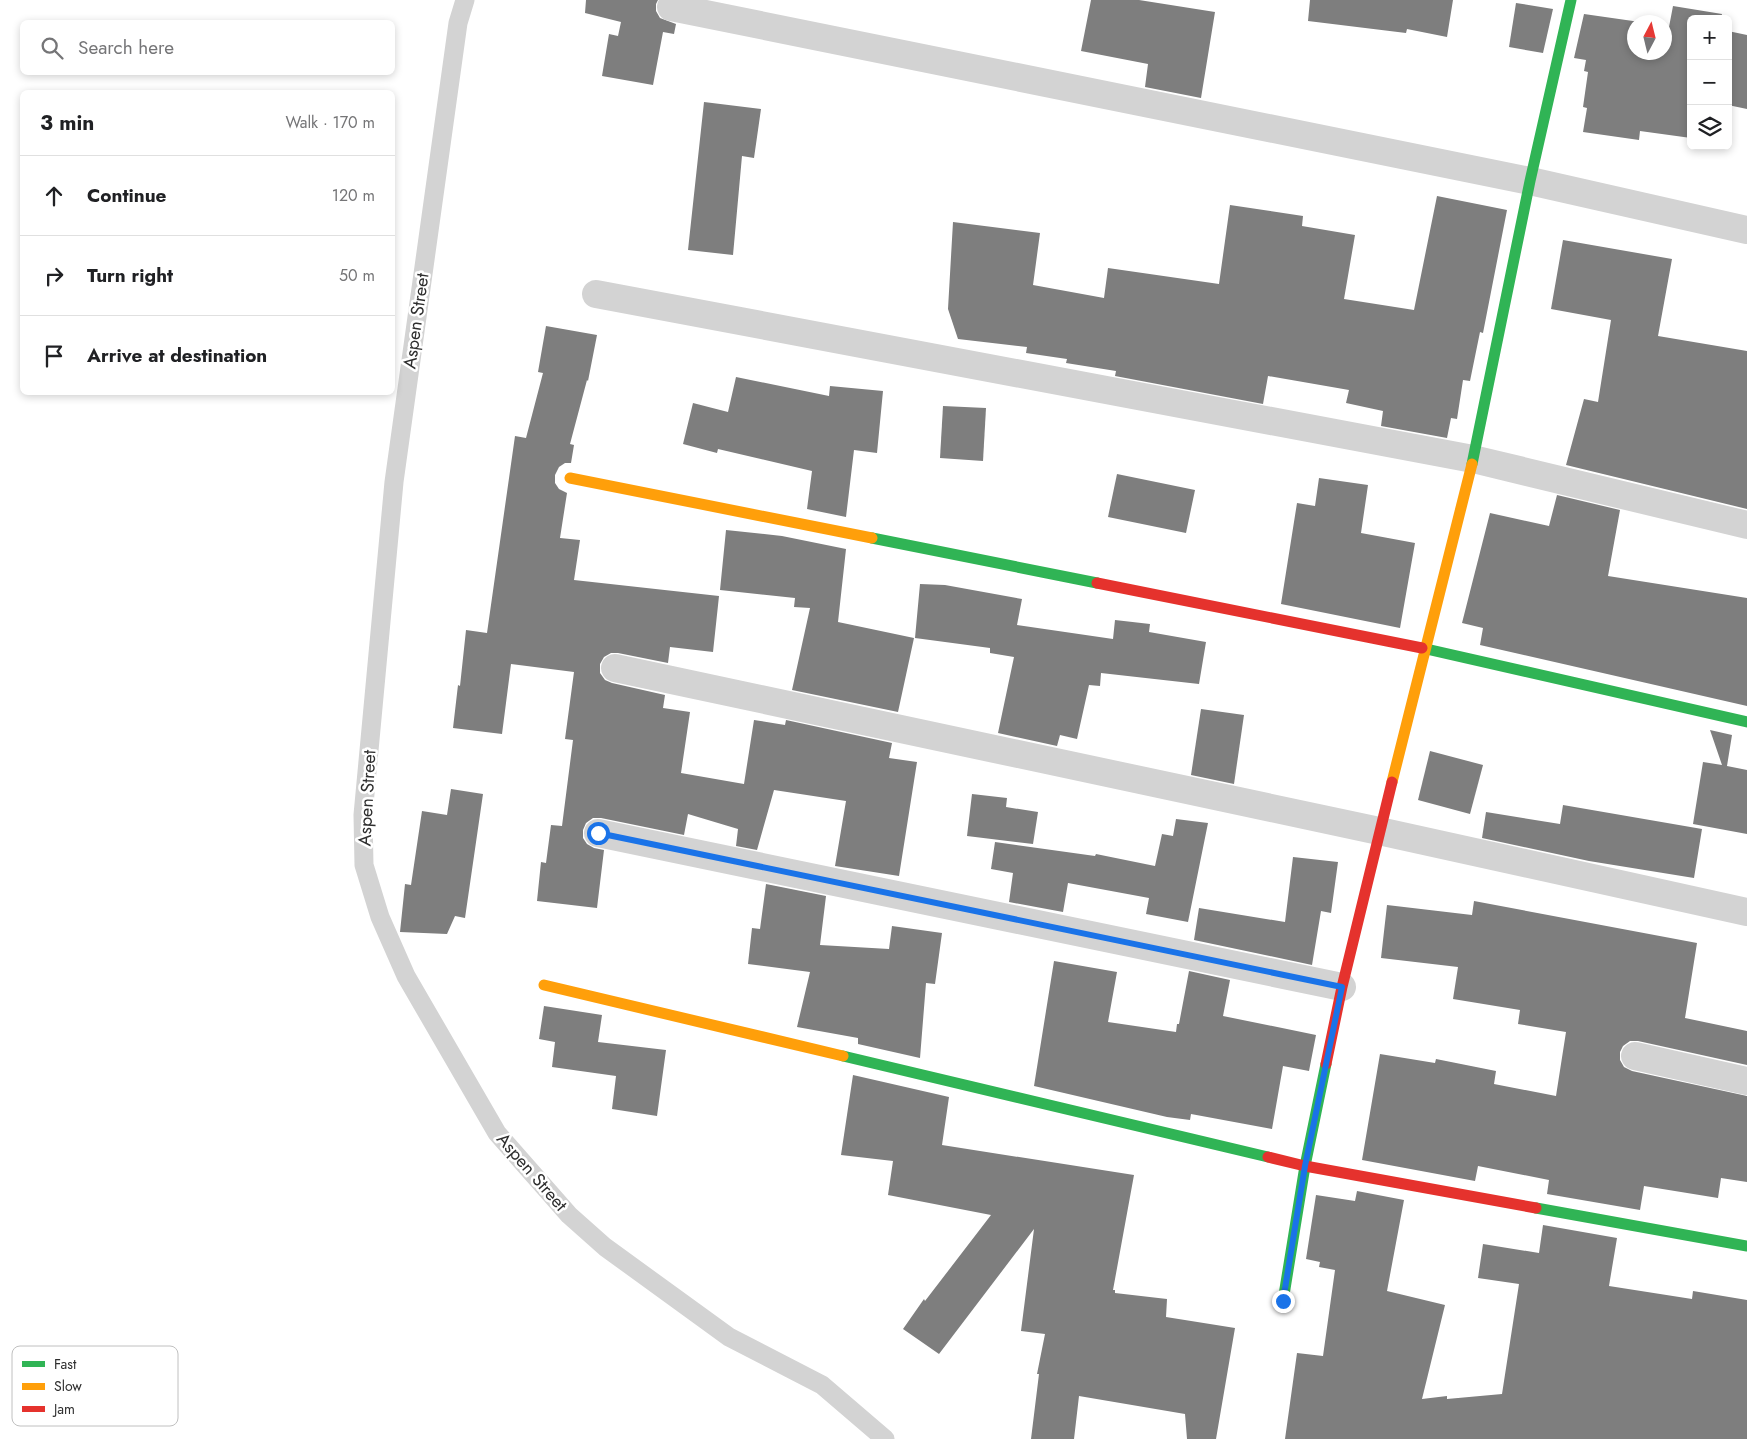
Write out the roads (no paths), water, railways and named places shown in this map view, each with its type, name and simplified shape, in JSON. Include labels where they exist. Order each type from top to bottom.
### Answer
[{"type":"street","points":[[1283,1301],[1305,1166],[1342,987],[1379,831],[1473,459],[1530,181],[1571,0]]},
{"type":"street","points":[[671,7],[1530,181],[1747,230]]},
{"type":"street","points":[[596,294],[1473,459],[1747,525]]},
{"type":"street","points":[[570,478],[1426,649],[1747,722]]},
{"type":"street","points":[[615,668],[1379,831],[1747,912]]},
{"type":"street","points":[[598,833],[1342,987]]},
{"type":"street","points":[[544,985],[1305,1166],[1747,1246]]},
{"type":"street","points":[[1636,1056],[1747,1081]]},
{"type":"lane","name":"Aspen Street","points":[[465,0],[458,23],[394,482],[362,815],[364,865],[380,917],[406,976],[497,1133],[568,1215],[605,1247],[729,1337],[822,1385],[885,1439]]}]
